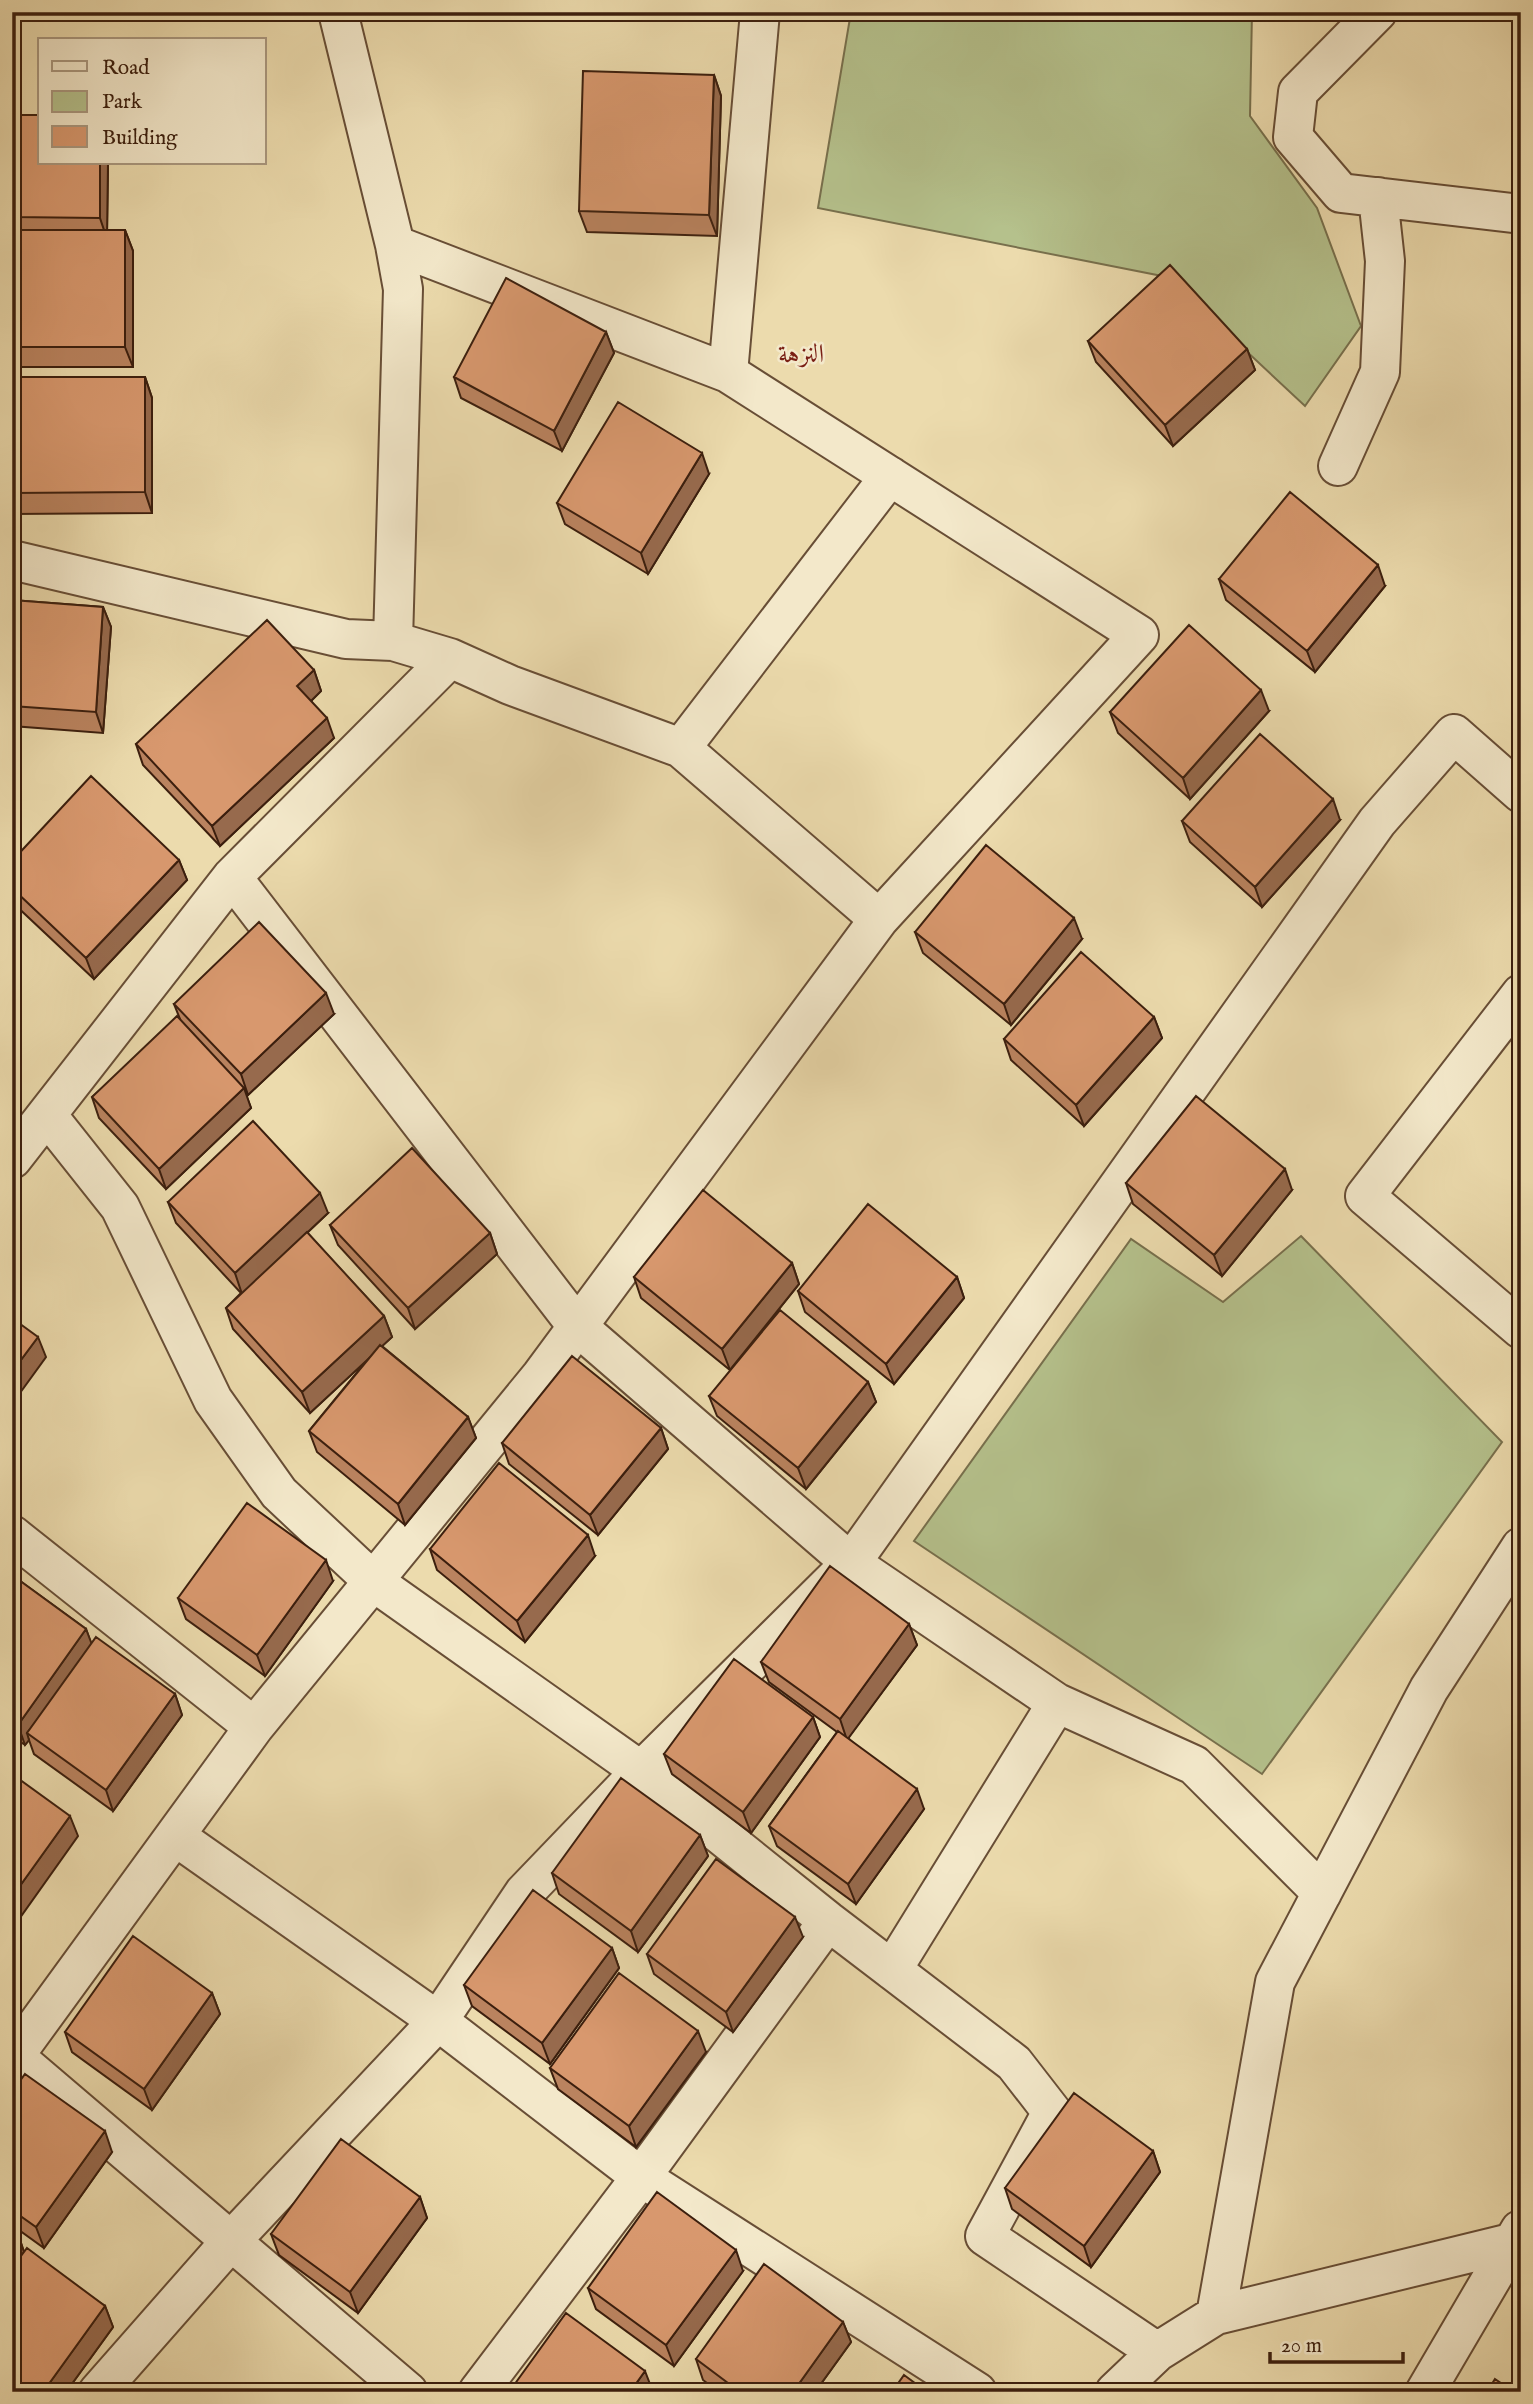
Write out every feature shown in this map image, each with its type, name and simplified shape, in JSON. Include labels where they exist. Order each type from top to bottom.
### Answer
[{"type":"street","points":[[338,12],[395,245],[403,289],[393,641]]},
{"type":"street","points":[[729,373],[760,12]]},
{"type":"street","points":[[1377,12],[1298,92],[1293,137],[1341,193],[1521,214]]},
{"type":"street","points":[[1338,466],[1380,372],[1385,261],[1378,197]]},
{"type":"street","points":[[395,245],[729,373],[1139,635],[878,919],[541,1376],[254,1727],[175,1836],[18,2041],[230,2242],[408,2392]]},
{"type":"street","points":[[681,748],[890,476]]},
{"type":"street","points":[[12,560],[346,639],[393,641],[450,658],[510,685],[681,748],[878,919]]},
{"type":"street","points":[[12,1158],[232,877],[450,658]]},
{"type":"street","points":[[98,2392],[230,2242],[438,2021],[524,1893],[851,1563],[1377,822],[1454,734],[1521,793]]},
{"type":"street","points":[[232,877],[578,1326],[851,1563],[1056,1703],[1194,1765],[1322,1893]]},
{"type":"street","points":[[1521,994],[1365,1196],[1521,1329]]},
{"type":"street","points":[[47,1115],[120,1207],[213,1400],[279,1493],[374,1582],[641,1772],[828,1921],[1014,2063],[1052,2112],[985,2236],[1157,2352]]},
{"type":"street","points":[[12,1535],[254,1727]]},
{"type":"street","points":[[1216,2315],[1276,1983],[1429,1689],[1521,1547]]},
{"type":"street","points":[[892,1970],[1056,1703]]},
{"type":"street","points":[[175,1836],[438,2021],[640,2177],[977,2392]]},
{"type":"street","points":[[478,2392],[828,1921]]},
{"type":"street","points":[[1115,2392],[1157,2352],[1216,2315],[1517,2239]]},
{"type":"street","points":[[1425,2392],[1517,2239]]},
{"type":"green space","points":[[851,12],[1252,12],[1250,116],[1317,208],[1361,326],[1305,406],[1167,277],[818,208]]},
{"type":"green space","points":[[1301,1236],[1502,1442],[1262,1774],[914,1541],[1131,1239],[1223,1302]]},
{"type":"building","points":[[583,71],[714,75],[709,215],[579,211]]},
{"type":"building","points":[[12,115],[38,115],[38,164],[100,164],[100,218],[12,217]]},
{"type":"building","points":[[12,230],[125,230],[125,347],[12,347]]},
{"type":"building","points":[[1170,265],[1247,349],[1165,425],[1088,341]]},
{"type":"building","points":[[506,278],[606,332],[554,431],[454,377]]},
{"type":"building","points":[[12,377],[145,377],[145,492],[12,493]]},
{"type":"building","points":[[618,402],[702,453],[641,553],[557,503]]},
{"type":"building","points":[[1290,492],[1378,565],[1307,651],[1219,579]]},
{"type":"building","points":[[12,600],[103,607],[96,712],[12,706]]},
{"type":"building","points":[[267,620],[314,670],[297,686],[327,718],[212,826],[136,744]]},
{"type":"building","points":[[1189,625],[1261,690],[1183,778],[1110,712]]},
{"type":"building","points":[[1260,734],[1333,799],[1255,887],[1182,821]]},
{"type":"building","points":[[91,776],[179,860],[86,958],[12,888],[12,861]]},
{"type":"building","points":[[986,845],[1074,918],[1004,1004],[915,932]]},
{"type":"building","points":[[259,922],[326,993],[241,1074],[174,1004]]},
{"type":"building","points":[[1081,952],[1154,1017],[1076,1105],[1004,1039]]},
{"type":"building","points":[[177,1016],[244,1088],[159,1169],[92,1097]]},
{"type":"building","points":[[1196,1096],[1285,1169],[1214,1255],[1126,1183]]},
{"type":"building","points":[[253,1121],[320,1193],[235,1273],[168,1202]]},
{"type":"building","points":[[412,1148],[490,1233],[408,1308],[330,1225]]},
{"type":"building","points":[[703,1190],[792,1263],[722,1349],[634,1277]]},
{"type":"building","points":[[868,1204],[957,1277],[886,1364],[798,1291]]},
{"type":"building","points":[[307,1232],[384,1316],[302,1392],[226,1308]]},
{"type":"building","points":[[780,1310],[868,1382],[798,1468],[709,1396]]},
{"type":"building","points":[[12,1318],[38,1337],[12,1372]]},
{"type":"building","points":[[380,1345],[468,1417],[398,1504],[309,1431]]},
{"type":"building","points":[[572,1356],[661,1428],[590,1515],[502,1443]]},
{"type":"building","points":[[499,1463],[588,1535],[517,1621],[430,1549]]},
{"type":"building","points":[[247,1503],[326,1560],[257,1655],[178,1598]]},
{"type":"building","points":[[830,1566],[909,1624],[840,1719],[761,1662]]},
{"type":"building","points":[[12,1575],[86,1629],[18,1725],[12,1721]]},
{"type":"building","points":[[96,1637],[175,1694],[106,1790],[27,1733]]},
{"type":"building","points":[[734,1659],[813,1717],[743,1812],[664,1754]]},
{"type":"building","points":[[838,1731],[917,1789],[848,1884],[769,1826]]},
{"type":"building","points":[[12,1774],[70,1816],[12,1897]]},
{"type":"building","points":[[621,1778],[700,1835],[631,1931],[552,1873]]},
{"type":"building","points":[[716,1859],[795,1917],[726,2012],[647,1954]]},
{"type":"building","points":[[533,1890],[612,1948],[542,2043],[464,1985]]},
{"type":"building","points":[[133,1936],[212,1993],[144,2089],[65,2032]]},
{"type":"building","points":[[619,1973],[698,2031],[629,2126],[550,2068]]},
{"type":"building","points":[[25,2074],[105,2131],[36,2227],[12,2210],[12,2092]]},
{"type":"building","points":[[1074,2093],[1153,2151],[1084,2246],[1005,2188]]},
{"type":"building","points":[[341,2139],[420,2197],[350,2292],[271,2234]]},
{"type":"building","points":[[657,2192],[736,2250],[666,2345],[588,2288]]},
{"type":"building","points":[[27,2248],[105,2306],[43,2392],[24,2392],[12,2383],[12,2268]]},
{"type":"building","points":[[764,2264],[843,2322],[793,2392],[740,2392],[696,2359]]},
{"type":"building","points":[[566,2313],[645,2371],[630,2392],[509,2392]]},
{"type":"building","points":[[904,2375],[927,2392],[892,2392]]},
{"type":"building","points":[[1495,2379],[1514,2392],[1487,2392]]},
{"type":"district","name":"النزهة","points":[[801,353]]}]
